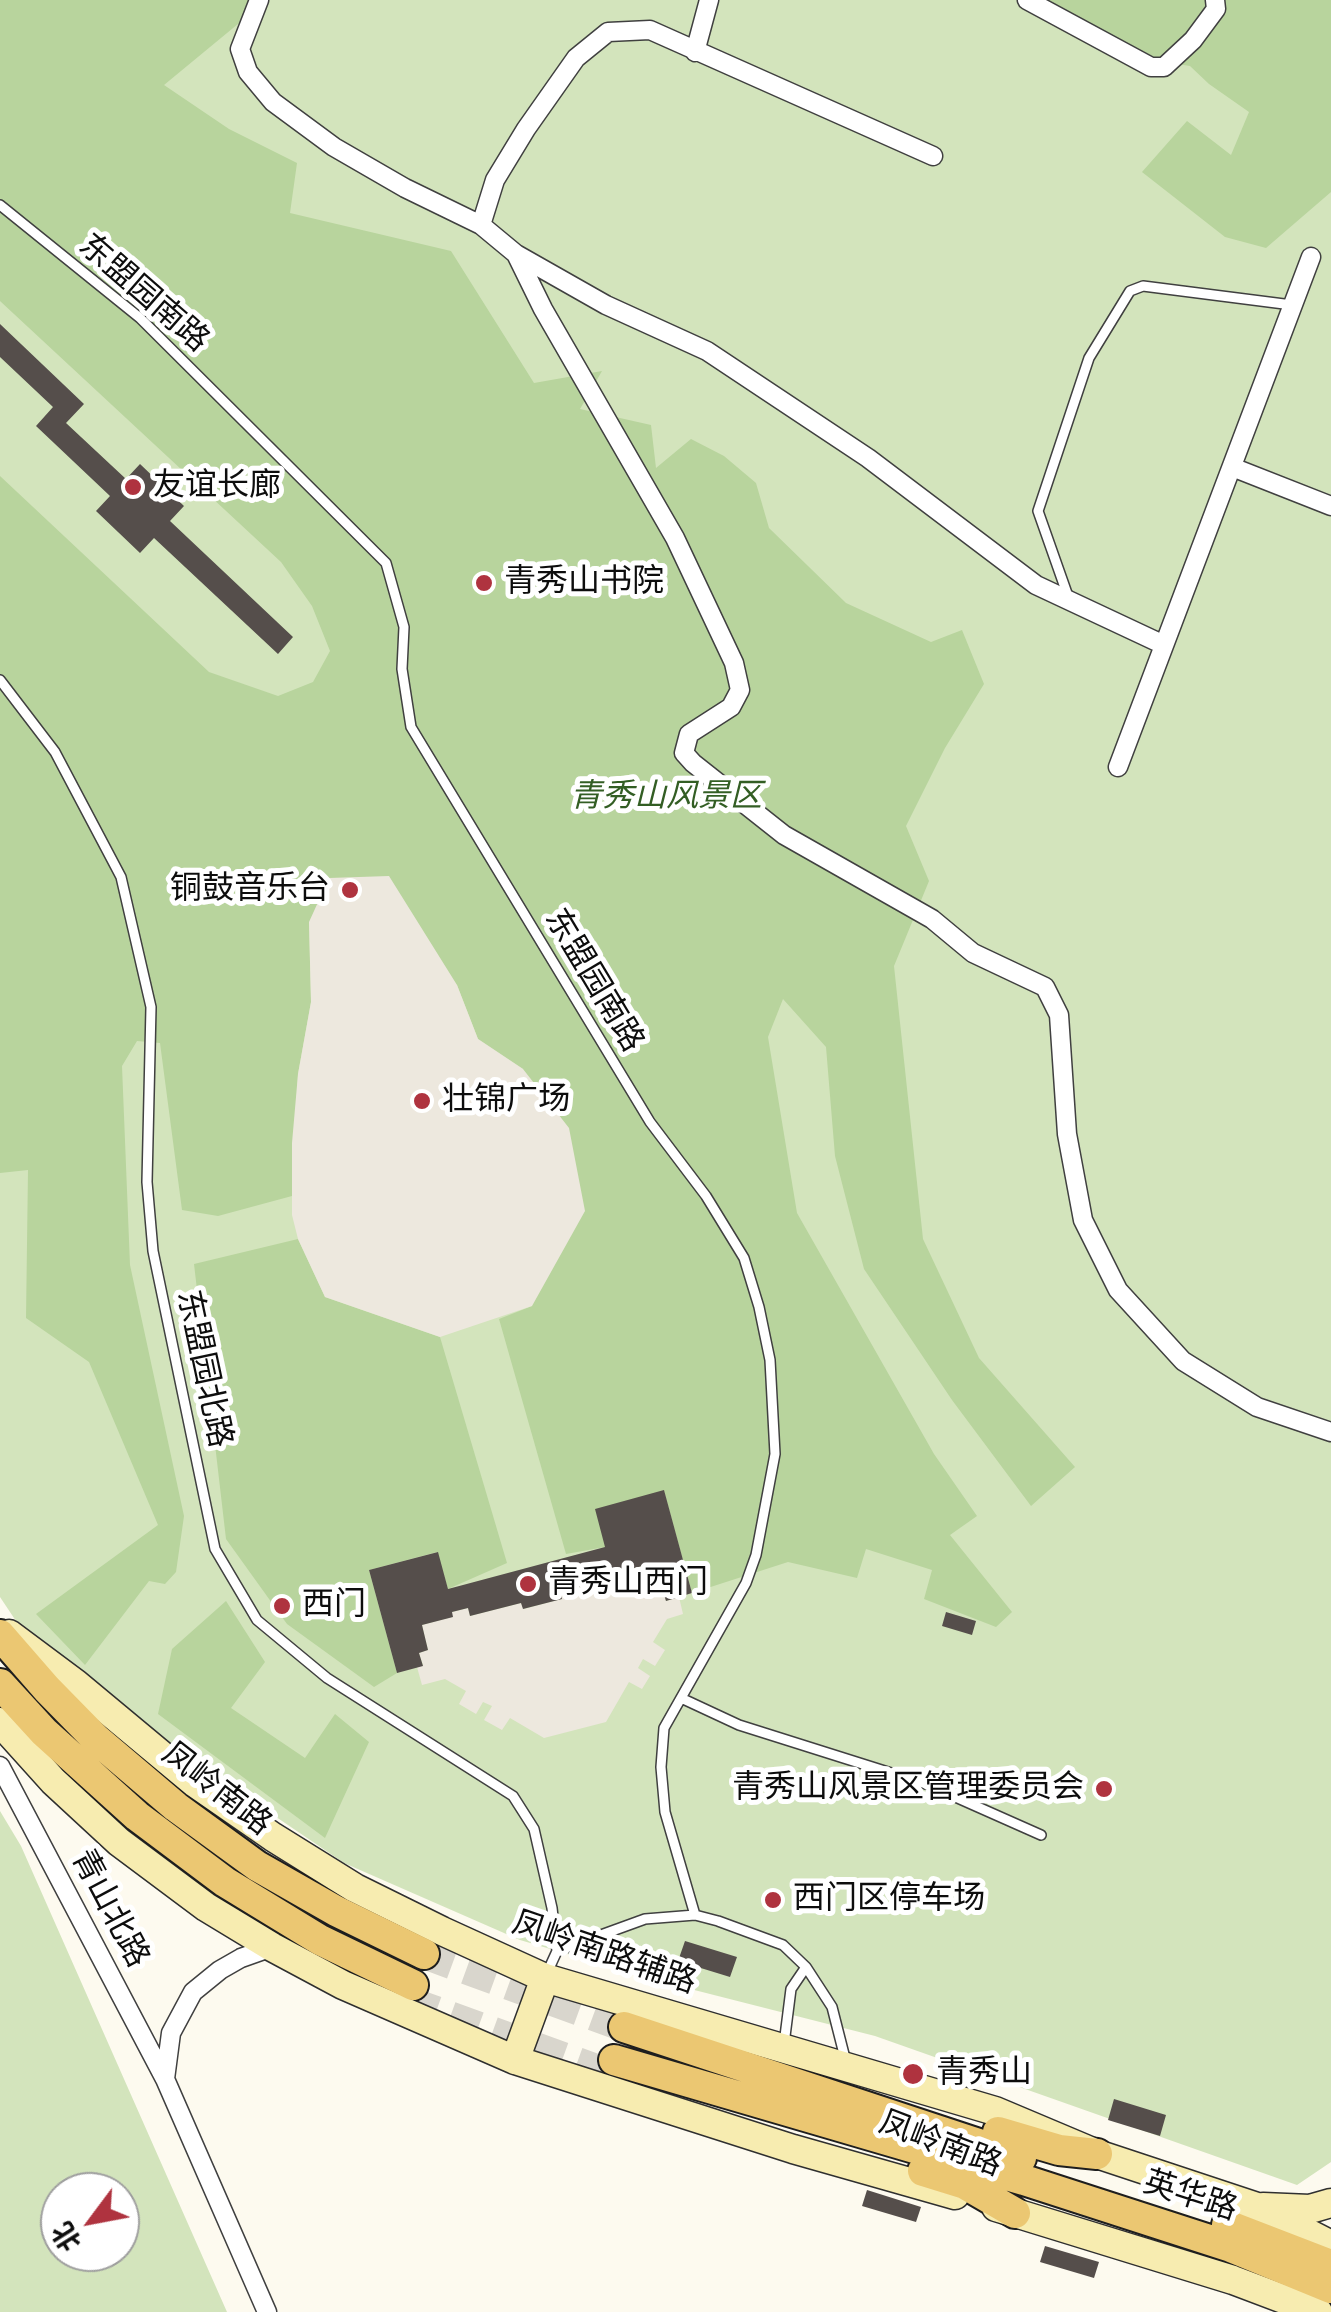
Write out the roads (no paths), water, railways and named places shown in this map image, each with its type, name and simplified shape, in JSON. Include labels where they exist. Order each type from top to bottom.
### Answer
[{"type":"main road","name":"凤岭南路","points":[[0,1631],[47,1689],[96,1739],[176,1807],[256,1866],[424,1954]]},
{"type":"main road","name":"凤岭南路","points":[[0,1684],[44,1732],[137,1816],[225,1882],[411,1993],[313,1952],[216,1894],[129,1830],[44,1753],[0,1704]]},
{"type":"main road","name":"凤岭南路","points":[[624,2028],[1028,2171]]},
{"type":"main road","points":[[697,2052],[786,2066],[1058,2150],[1098,2154]]},
{"type":"main road","name":"凤岭南路","points":[[1015,2213],[964,2184],[612,2067],[1028,2171]]},
{"type":"main road","name":"英华路","points":[[1028,2171],[1281,2244],[1331,2265]]},
{"type":"main road","name":"英华路","points":[[1028,2171],[1331,2288]]},
{"type":"street","points":[[260,0],[240,49],[248,72],[273,102],[334,147],[481,225],[516,254],[606,306],[707,352],[868,458],[1036,585],[1164,645]]},
{"type":"street","points":[[696,52],[709,0]]},
{"type":"street","points":[[1027,0],[1151,67],[1164,67],[1193,40],[1216,9],[1215,0]]},
{"type":"street","points":[[481,225],[496,180],[526,129],[576,58],[608,32],[650,30],[933,156]]},
{"type":"street","points":[[516,254],[543,309],[675,538],[734,664],[740,690],[731,707],[689,734],[684,753],[784,835],[932,920],[973,953],[1045,987],[1060,1014],[1067,1134],[1083,1220],[1118,1290],[1182,1362],[1258,1406],[1331,1432]]},
{"type":"street","points":[[1118,768],[1310,258]]},
{"type":"street","points":[[1232,466],[1331,506]]},
{"type":"street","name":"凤岭南路辅路","points":[[0,1631],[76,1684],[195,1783],[273,1837],[355,1888],[442,1932],[546,1978],[996,2112],[1098,2154],[1257,2207]]},
{"type":"street","points":[[0,1722],[53,1782],[119,1842],[206,1907],[358,1992],[515,2060],[793,2149],[1233,2280],[1318,2312]]},
{"type":"street","name":"青山北路","points":[[0,1766],[165,2079],[267,2312]]},
{"type":"street","points":[[165,2079],[171,2033],[193,1992],[241,1958],[272,1947]]},
{"type":"street","points":[[515,2060],[546,1978]]},
{"type":"street","points":[[1257,2207],[1310,2209],[1331,2202]]},
{"type":"street","points":[[1257,2207],[1331,2244]]},
{"type":"street","points":[[1233,2280],[1277,2312]]},
{"type":"lane","name":"东盟园南路","points":[[0,205],[140,318],[386,563],[404,627],[402,669],[412,727],[650,1122],[706,1196],[744,1258],[760,1307],[770,1360],[775,1454],[756,1556],[746,1583],[664,1728],[661,1767],[665,1812],[695,1916]]},
{"type":"lane","points":[[1070,600],[1038,511],[1089,358],[1130,291],[1143,286],[1292,305]]},
{"type":"lane","name":"东盟园北路","points":[[0,680],[54,752],[121,877],[151,1008],[148,1182],[153,1251],[215,1548],[258,1620],[299,1655],[327,1678],[513,1796],[534,1829],[552,1908],[557,1952]]},
{"type":"lane","points":[[680,1698],[738,1725],[926,1784],[1041,1835]]},
{"type":"lane","points":[[546,1978],[557,1952],[645,1919],[695,1916],[718,1920],[783,1945],[806,1967],[822,1986],[832,2007],[846,2066]]},
{"type":"lane","points":[[784,2046],[791,1990],[806,1967]]},
{"type":"tunnel","points":[[424,1954],[624,2027]]},
{"type":"tunnel","points":[[408,2001],[610,2074]]},
{"type":"place","name":"友谊长廊","points":[[133,487]]},
{"type":"place","name":"青秀山书院","points":[[484,583]]},
{"type":"place","name":"铜鼓音乐台","points":[[350,890]]},
{"type":"place","name":"壮锦广场","points":[[422,1101]]},
{"type":"place","name":"青秀山西门","points":[[528,1584]]},
{"type":"place","name":"西门","points":[[282,1606]]},
{"type":"place","name":"青秀山风景区管理委员会","points":[[1104,1789]]},
{"type":"place","name":"西门区停车场","points":[[773,1900]]},
{"type":"place","name":"青秀山","points":[[913,2074]]},
{"type":"park label","name":"青秀山风景区","points":[[666,798]]}]
